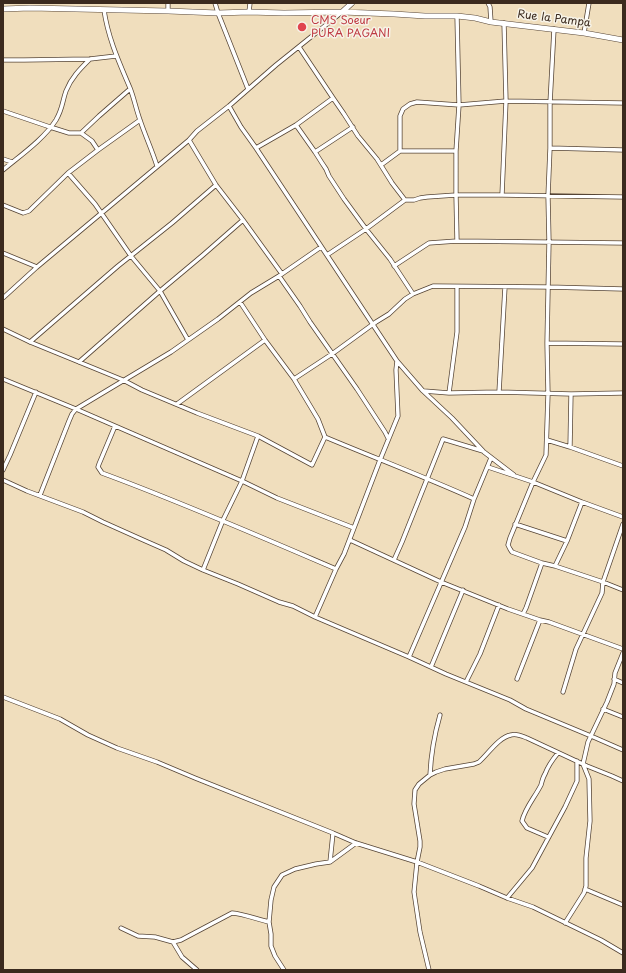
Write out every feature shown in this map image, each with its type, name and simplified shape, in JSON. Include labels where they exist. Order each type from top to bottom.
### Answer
[{"type":"street","points":[[168,3],[168,11]]},
{"type":"street","points":[[215,3],[248,89]]},
{"type":"street","points":[[249,12],[250,3]]},
{"type":"street","points":[[3,298],[37,267],[189,140],[196,131],[229,106],[276,65],[352,3]]},
{"type":"street","points":[[488,3],[490,7],[491,22]]},
{"type":"street","points":[[584,33],[590,3]]},
{"type":"street","name":"Rue la Pampa","points":[[3,9],[30,6],[104,10],[218,13],[342,12],[457,16],[491,22],[584,33],[623,40]]},
{"type":"street","points":[[104,10],[107,29],[116,56],[130,89],[158,166]]},
{"type":"street","points":[[457,16],[459,105],[456,151],[457,241]]},
{"type":"street","points":[[502,195],[506,101],[504,23]]},
{"type":"street","points":[[554,29],[550,103],[548,196],[548,394],[546,454],[515,524],[508,545],[512,552],[623,590]]},
{"type":"street","points":[[299,47],[358,136],[381,165],[405,200]]},
{"type":"street","points":[[3,60],[90,59],[116,56]]},
{"type":"street","points":[[3,170],[46,133],[55,122],[61,112],[69,83],[90,59]]},
{"type":"street","points":[[81,133],[130,89]]},
{"type":"street","points":[[256,148],[296,124],[333,98]]},
{"type":"street","points":[[400,151],[400,116],[403,109],[410,104],[417,102],[459,105],[506,101],[550,103],[623,103]]},
{"type":"street","points":[[229,106],[241,127],[397,361],[423,391],[452,418],[484,452],[514,475]]},
{"type":"street","points":[[3,110],[50,128],[69,133],[81,133],[92,141],[98,150]]},
{"type":"street","points":[[3,205],[23,213],[29,211],[68,173],[140,120]]},
{"type":"street","points":[[296,124],[326,169],[329,176],[366,229],[390,259],[413,294]]},
{"type":"street","points":[[315,152],[353,127]]},
{"type":"street","points":[[189,140],[216,184],[281,275],[310,322],[386,432],[388,438]]},
{"type":"street","points":[[550,148],[623,150]]},
{"type":"street","points":[[381,165],[400,151],[456,151]]},
{"type":"street","points":[[3,159],[12,162]]},
{"type":"street","points":[[68,173],[102,213],[131,256],[160,291],[188,340]]},
{"type":"street","points":[[30,342],[118,266],[172,223],[216,184]]},
{"type":"street","points":[[327,255],[366,229],[405,200],[456,195],[623,197]]},
{"type":"street","points":[[79,362],[243,220]]},
{"type":"street","points":[[394,266],[429,243],[457,241],[623,243]]},
{"type":"street","points":[[40,495],[69,421],[76,409],[171,352],[252,293],[321,247]]},
{"type":"street","points":[[3,253],[37,267]]},
{"type":"street","points":[[294,379],[389,314],[405,299],[433,286],[505,288],[548,287],[623,290]]},
{"type":"street","points":[[449,393],[457,332],[457,287]]},
{"type":"street","points":[[499,392],[505,288]]},
{"type":"street","points":[[240,302],[265,340],[294,379],[318,419],[325,437],[427,478],[474,499]]},
{"type":"street","points":[[3,328],[30,342],[123,380],[142,390],[258,436],[312,465],[325,437]]},
{"type":"street","points":[[176,404],[265,340]]},
{"type":"street","points":[[547,343],[623,344]]},
{"type":"street","points":[[314,617],[350,540],[388,438],[398,416],[397,361]]},
{"type":"street","points":[[3,379],[242,481],[277,498],[354,528]]},
{"type":"street","points":[[423,391],[449,393],[499,392],[548,394],[623,393]]},
{"type":"street","points":[[3,470],[36,392]]},
{"type":"street","points":[[570,447],[571,394]]},
{"type":"street","points":[[115,426],[98,467],[102,473],[156,492],[336,569]]},
{"type":"street","points":[[203,570],[223,520],[242,481],[258,436]]},
{"type":"street","points":[[394,560],[443,439],[484,452]]},
{"type":"street","points":[[547,440],[623,466]]},
{"type":"street","points":[[409,657],[465,526],[474,499],[491,458]]},
{"type":"street","points":[[488,467],[533,482],[623,517]]},
{"type":"street","points":[[3,480],[27,491],[83,512],[141,538],[203,570],[292,606],[314,617],[510,700],[526,709],[623,750]]},
{"type":"street","points":[[555,566],[567,541],[582,502]]},
{"type":"street","points":[[515,524],[567,541]]},
{"type":"street","points":[[563,692],[576,649],[602,592],[603,582],[623,524]]},
{"type":"street","points":[[350,540],[441,582],[523,614],[550,622],[623,649]]},
{"type":"street","points":[[523,614],[542,563]]},
{"type":"street","points":[[431,667],[463,590]]},
{"type":"street","points":[[466,682],[480,654],[500,605]]},
{"type":"street","points":[[517,679],[540,620]]},
{"type":"street","points":[[565,923],[584,893],[586,886],[586,858],[590,821],[588,780],[583,764],[588,742],[614,684],[615,673],[623,653]]},
{"type":"street","points":[[614,679],[623,683]]},
{"type":"street","points":[[3,697],[60,719],[118,748],[158,762],[333,832],[356,843],[417,862],[533,907],[623,952]]},
{"type":"street","points":[[603,709],[623,717]]},
{"type":"street","points":[[430,775],[433,740],[440,715]]},
{"type":"street","points":[[429,970],[420,932],[414,892],[420,841],[414,804],[415,790],[419,784],[430,775],[445,769],[479,762],[503,738],[512,734],[527,738],[623,781]]},
{"type":"street","points":[[548,837],[528,828],[522,821],[541,784],[545,772],[558,753]]},
{"type":"street","points":[[507,898],[532,868],[565,807],[577,781],[577,761]]},
{"type":"street","points":[[330,862],[333,832]]},
{"type":"street","points":[[284,970],[275,956],[271,946],[269,922],[274,887],[282,875],[316,864],[330,862],[356,843]]},
{"type":"street","points":[[585,889],[623,905]]},
{"type":"street","points":[[121,928],[138,936],[156,936],[173,942],[181,940],[232,913],[240,913],[252,918],[269,922]]},
{"type":"street","points":[[173,942],[182,957],[197,970]]},
{"type":"place","name":"CMS Soeur PURA PAGANI","points":[[302,27]]}]
